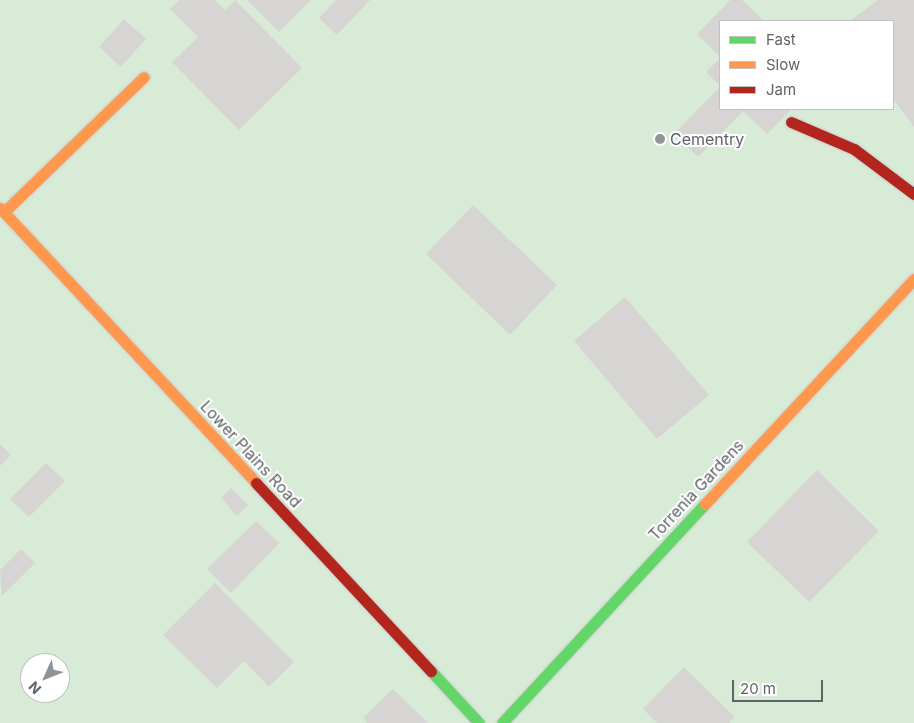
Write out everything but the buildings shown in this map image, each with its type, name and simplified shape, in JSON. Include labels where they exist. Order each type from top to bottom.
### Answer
[{"type":"street","points":[[2,210],[144,77]]},
{"type":"street","points":[[792,122],[854,148],[914,194]]},
{"type":"street","name":"Lower Plains Road","points":[[2,210],[479,723]]},
{"type":"street","name":"Torrenia Gardens","points":[[502,723],[914,279]]},
{"type":"green space","points":[[0,0],[914,0],[914,723],[0,723]]},
{"type":"traffic: fast","points":[[502,723],[705,504]]},
{"type":"traffic: fast","points":[[431,671],[479,723]]},
{"type":"traffic: slow","points":[[4,212],[144,77]]},
{"type":"traffic: slow","points":[[0,208],[256,483]]},
{"type":"traffic: slow","points":[[705,504],[914,279]]},
{"type":"traffic: jam","points":[[791,122],[854,149],[914,194]]},
{"type":"traffic: jam","points":[[256,483],[431,671]]},
{"type":"place","name":"Cementry","points":[[660,139]]}]
